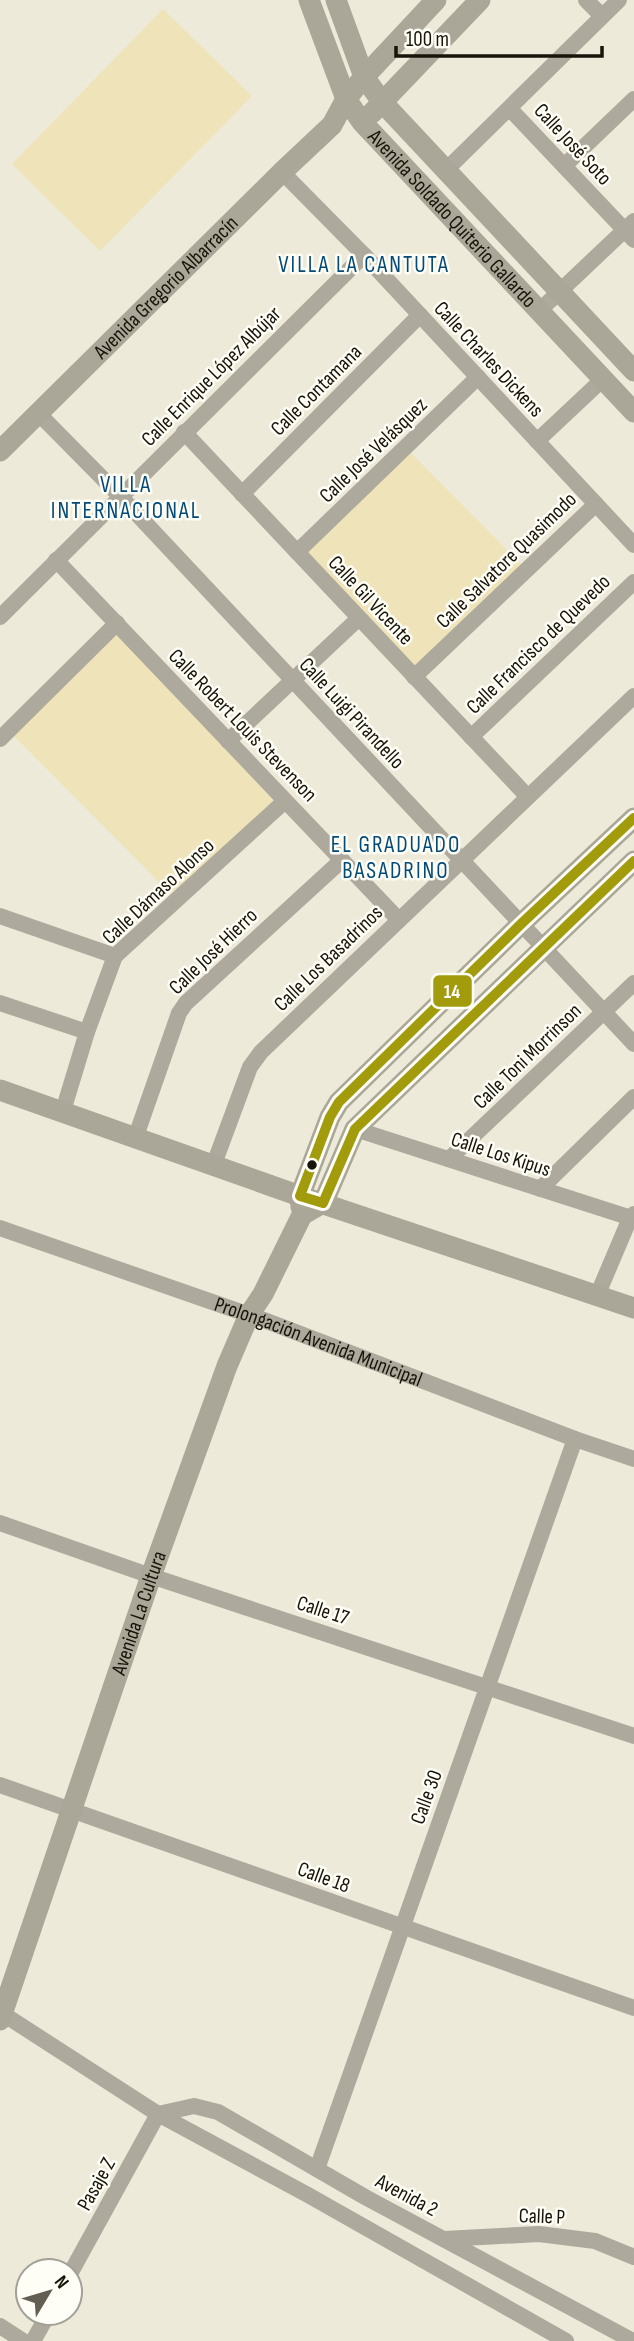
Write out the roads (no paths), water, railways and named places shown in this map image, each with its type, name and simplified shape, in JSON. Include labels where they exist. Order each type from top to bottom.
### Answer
[{"type":"street","name":"Avenida Soldado Quiterio Gallardo","points":[[309,0],[346,99],[362,122],[634,412]]},
{"type":"street","name":"Avenida Soldado Quiterio Gallardo","points":[[336,0],[364,77],[383,103],[634,371]]},
{"type":"street","name":"Avenida Gregorio Albarracín","points":[[0,452],[332,125],[346,99],[364,77],[436,0]]},
{"type":"street","points":[[332,125],[362,122],[480,0]]},
{"type":"street","points":[[586,0],[602,16]]},
{"type":"street","points":[[446,170],[619,0]]},
{"type":"street","points":[[564,166],[634,99]]},
{"type":"street","name":"Calle José Soto","points":[[510,108],[564,166],[631,230]]},
{"type":"street","name":"Calle Charles Dickens","points":[[282,172],[364,255],[634,545]]},
{"type":"street","points":[[539,311],[631,230]]},
{"type":"street","name":"Calle Enrique López Albújar","points":[[0,617],[364,255]]},
{"type":"street","name":"Calle Contamana","points":[[242,494],[420,315]]},
{"type":"street","name":"Calle José Velásquez","points":[[297,552],[478,377]]},
{"type":"street","points":[[537,441],[603,379]]},
{"type":"street","name":"Calle Luigi Pirandello","points":[[38,414],[120,496],[634,1044]]},
{"type":"street","name":"Calle Gil Vicente","points":[[184,432],[528,797]]},
{"type":"street","name":"Calle Salvatore Quasimodo","points":[[414,677],[596,504]]},
{"type":"street","name":"Calle Robert Louis Stevenson","points":[[56,560],[399,920]]},
{"type":"street","name":"Calle Francisco de Quevedo","points":[[471,737],[634,582]]},
{"type":"street","points":[[228,741],[359,618]]},
{"type":"street","points":[[0,739],[117,623]]},
{"type":"street","name":"Calle Los Basadrinos","points":[[215,1164],[250,1067],[261,1052],[634,696]]},
{"type":"street","name":"Calle Dámaso Alonso","points":[[63,1111],[87,1032],[115,956],[285,800]]},
{"type":"street","name":"Avenida La Cultura","points":[[1,2015],[151,1576],[227,1366],[249,1315],[263,1294],[301,1205],[330,1117],[339,1102],[634,818]]},
{"type":"street","name":"Calle José Hierro","points":[[136,1136],[179,1013],[186,1003],[342,860]]},
{"type":"street","points":[[323,1203],[355,1129],[634,861]]},
{"type":"street","points":[[0,916],[115,956]]},
{"type":"street","name":"Calle Toni Morrinson","points":[[449,1159],[634,983]]},
{"type":"street","points":[[0,1003],[87,1032]]},
{"type":"street","points":[[0,1090],[215,1164],[301,1205],[323,1203],[634,1308]]},
{"type":"street","points":[[540,1189],[634,1097]]},
{"type":"street","name":"Calle Los Kipus","points":[[355,1129],[633,1217]]},
{"type":"street","points":[[597,1296],[633,1217]]},
{"type":"street","name":"Prolongación Avenida Municipal","points":[[0,1228],[249,1315],[634,1459]]},
{"type":"street","name":"Calle 30","points":[[317,2169],[575,1439]]},
{"type":"street","name":"Calle 17","points":[[0,1523],[151,1576],[634,1736]]},
{"type":"street","name":"Calle 18","points":[[0,1785],[634,2008]]},
{"type":"street","points":[[1,2015],[158,2114],[566,2341]]},
{"type":"street","name":"Avenida 2","points":[[158,2114],[194,2106],[218,2112],[365,2197],[633,2341]]},
{"type":"street","name":"Pasaje Z","points":[[79,2257],[158,2114]]},
{"type":"street","points":[[323,2204],[365,2197]]},
{"type":"street","name":"Calle P","points":[[444,2239],[539,2234],[595,2241],[634,2257]]},
{"type":"street","points":[[0,2326],[23,2341]]},
{"type":"district","name":"VILLA LA CANTUTA","points":[[364,264]]},
{"type":"district","name":"VILLA INTERNACIONAL","points":[[126,497]]},
{"type":"district","name":"EL GRADUADO BASADRINO","points":[[396,857]]}]
